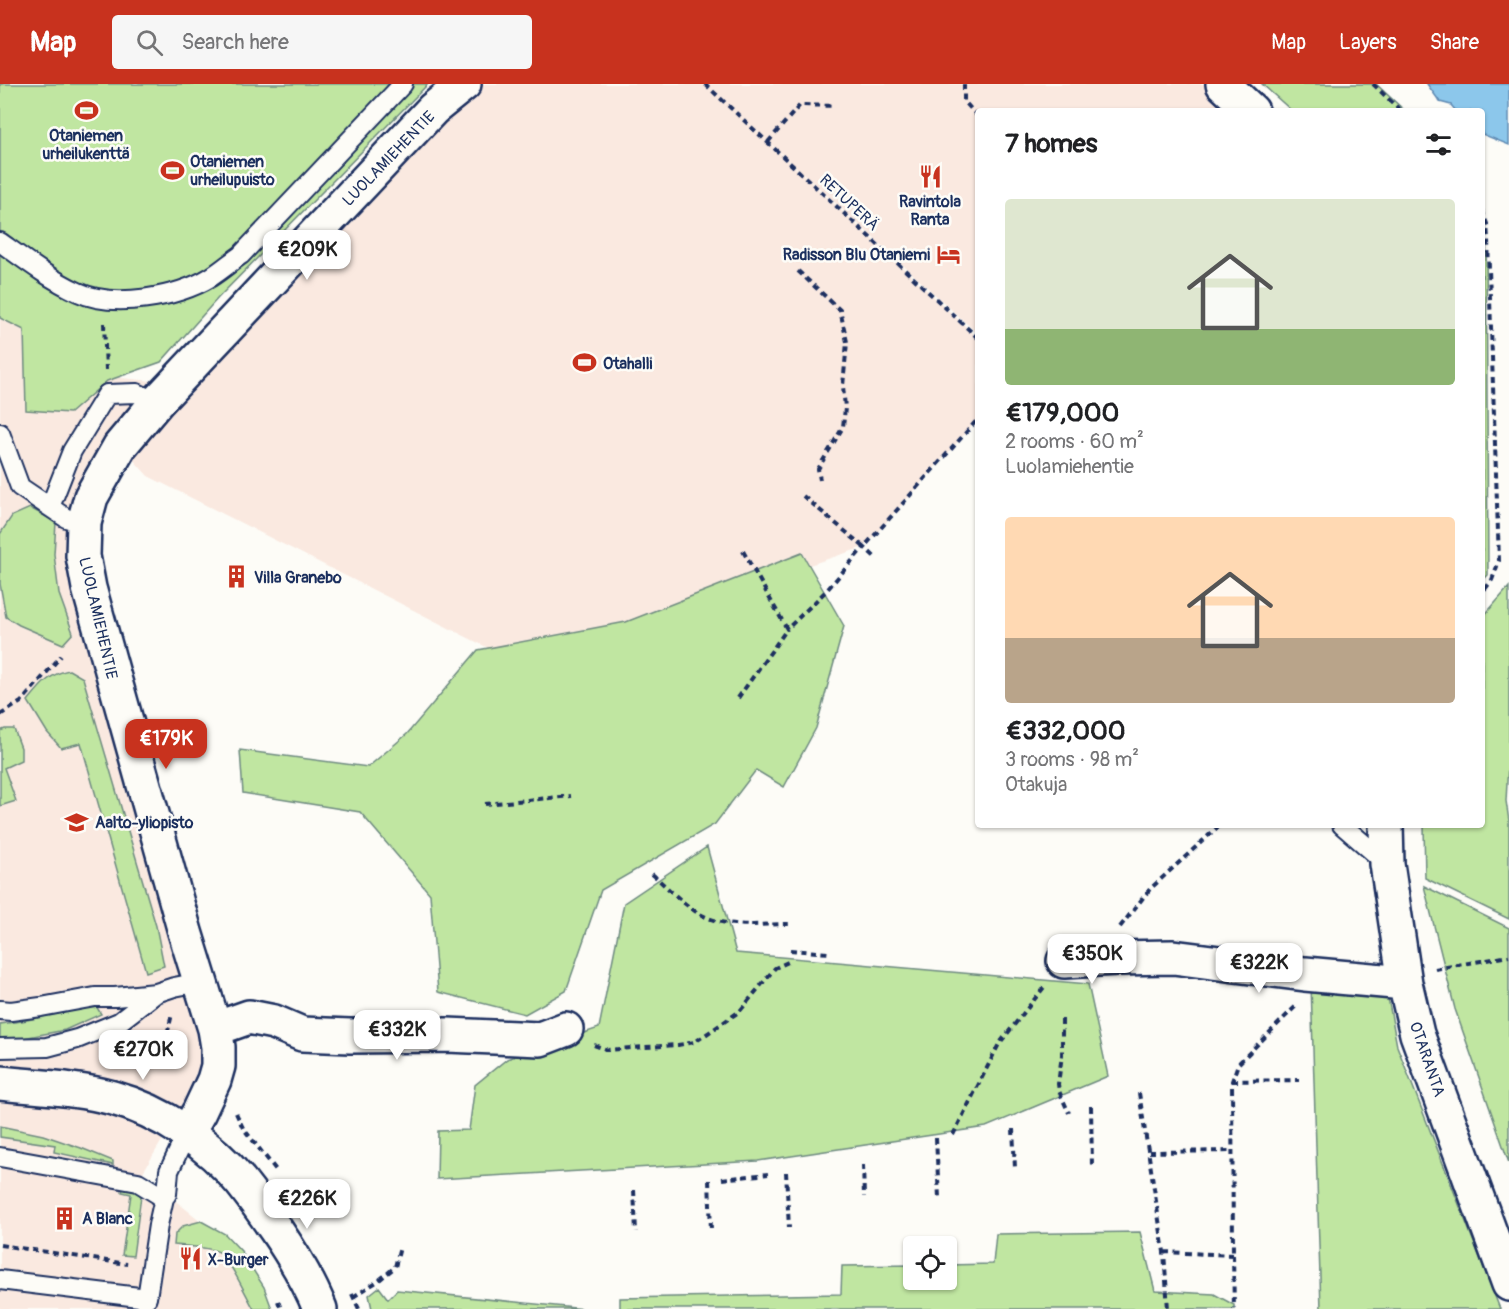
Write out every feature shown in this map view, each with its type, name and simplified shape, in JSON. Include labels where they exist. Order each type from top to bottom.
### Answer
[{"type":"street","name":"LUOLAMIEHENTIE","points":[[187,1133],[214,1080],[218,1066],[215,1029],[89,588],[83,556],[84,523],[91,497],[120,446],[157,402],[433,110],[464,84]]},
{"type":"street","points":[[1223,84],[1249,108]]},
{"type":"street","name":"OTARANTA","points":[[1386,828],[1387,864],[1419,976],[1417,1034],[1509,1284]]},
{"type":"street","points":[[1064,961],[1173,957],[1305,974],[1419,976]]},
{"type":"street","points":[[215,1029],[249,1017],[274,1022],[302,1034],[351,1036],[447,1035],[540,1039],[566,1029]]},
{"type":"street","points":[[0,1083],[113,1098],[141,1108],[187,1133],[211,1152],[240,1181],[291,1251],[320,1309]]},
{"type":"lane","points":[[0,242],[46,274],[80,293],[105,300],[151,299],[184,290],[210,278],[241,255],[403,84]]},
{"type":"lane","points":[[50,507],[72,451],[108,394],[136,393],[157,402]]},
{"type":"lane","points":[[0,433],[20,487],[66,518],[84,523]]},
{"type":"lane","points":[[1345,828],[1387,864]]},
{"type":"lane","points":[[0,1010],[11,1011],[41,1007],[95,997],[116,998],[156,993],[200,982]]},
{"type":"lane","points":[[0,1048],[47,1047],[77,1039],[118,1022],[156,993]]},
{"type":"lane","points":[[0,1280],[147,1298],[158,1225],[167,1194],[169,1171],[187,1133]]},
{"type":"lane","points":[[0,1157],[138,1182],[164,1198]]},
{"type":"path","name":"RETUPERÄ","points":[[705,84],[975,335]]},
{"type":"path","points":[[964,84],[964,101],[975,114]]},
{"type":"path","points":[[1373,84],[1398,108]]},
{"type":"path","points":[[768,142],[800,105],[835,106]]},
{"type":"path","points":[[1485,218],[1488,240],[1499,561],[1492,580],[1485,589]]},
{"type":"path","points":[[798,271],[840,310],[847,342],[843,386],[845,408],[843,427],[818,469],[820,480]]},
{"type":"path","points":[[104,329],[104,360]]},
{"type":"path","points":[[738,698],[787,628],[827,590],[975,422]]},
{"type":"path","points":[[803,496],[878,559]]},
{"type":"path","points":[[743,551],[787,628]]},
{"type":"path","points":[[0,715],[21,702],[61,656]]},
{"type":"path","points":[[485,804],[571,796]]},
{"type":"path","points":[[1150,889],[1217,828]]},
{"type":"path","points":[[652,874],[696,911],[716,921],[727,924],[791,924]]},
{"type":"path","points":[[790,950],[830,953]]},
{"type":"path","points":[[1419,976],[1509,956]]},
{"type":"path","points":[[953,1136],[999,1044],[1064,961]]},
{"type":"path","points":[[566,1029],[583,1042],[608,1050],[678,1046],[695,1041],[740,1011],[775,968],[788,962]]},
{"type":"path","points":[[1234,1309],[1232,1081],[1238,1064],[1296,1006]]},
{"type":"path","points":[[1062,1019],[1062,1055],[1058,1084],[1070,1113]]},
{"type":"path","points":[[1232,1081],[1299,1080]]},
{"type":"path","points":[[1139,1092],[1164,1252],[1168,1309]]},
{"type":"path","points":[[1091,1106],[1092,1167]]},
{"type":"path","points":[[1013,1129],[1015,1168]]},
{"type":"path","points":[[936,1138],[939,1198]]},
{"type":"path","points":[[1149,1152],[1233,1151]]},
{"type":"path","points":[[863,1165],[864,1197]]},
{"type":"path","points":[[786,1172],[789,1228]]},
{"type":"path","points":[[722,1179],[768,1174]]},
{"type":"path","points":[[709,1180],[711,1230]]},
{"type":"path","points":[[634,1190],[636,1232]]},
{"type":"path","points":[[1,1247],[152,1267]]},
{"type":"path","points":[[353,1297],[395,1268],[400,1247]]},
{"type":"path","points":[[1164,1252],[1233,1255]]},
{"type":"shaded area","name":"Aalto-yliopisto","points":[[464,84],[1223,84],[1249,108],[975,108],[975,331],[723,100],[975,335],[975,422],[864,547],[516,662],[148,476],[121,446],[84,523],[200,982],[203,1058],[175,1119],[140,1177],[163,1191],[201,1221],[225,1234],[241,1251],[264,1287],[272,1309],[0,1309],[0,318],[24,329],[89,375],[175,383]]},
{"type":"green space","name":"Otaniemen urheilupuisto","points":[[0,84],[428,84],[218,298],[161,362],[107,381],[70,413],[26,410],[24,330],[0,318]]},
{"type":"green space","points":[[1262,84],[1376,84],[1402,108],[1289,108]]},
{"type":"green space","points":[[1485,224],[1486,226],[1488,575],[1485,578]]},
{"type":"green space","points":[[30,508],[56,522],[54,554],[59,594],[73,633],[63,644],[6,617],[0,584],[0,534],[12,516]]},
{"type":"green space","points":[[802,553],[844,626],[816,728],[784,787],[756,770],[715,824],[601,890],[566,991],[525,1014],[438,992],[430,894],[360,812],[243,793],[240,750],[368,767],[407,734],[478,650],[626,622]]},
{"type":"green space","points":[[1509,587],[1509,746],[1506,801],[1509,821],[1509,919],[1425,878],[1424,828],[1485,828],[1485,615]]},
{"type":"green space","points":[[69,670],[83,678],[156,926],[164,966],[146,972],[81,743],[61,748],[47,732],[28,701],[51,677]]},
{"type":"green space","points":[[14,729],[21,748],[21,760],[4,768],[16,801],[0,806],[0,731]]},
{"type":"green space","points":[[707,847],[736,953],[1088,984],[1108,1076],[986,1127],[758,1161],[437,1179],[438,1131],[469,1130],[475,1085],[507,1059],[599,1028],[624,903]]},
{"type":"green space","points":[[1424,886],[1509,928],[1509,1163],[1455,1009]]},
{"type":"green space","points":[[1311,984],[1387,992],[1397,1046],[1500,1309],[1321,1309]]},
{"type":"green space","points":[[96,1006],[101,1014],[65,1030],[23,1038],[0,1039],[0,1024]]},
{"type":"green space","points":[[0,1126],[43,1135],[81,1148],[113,1161],[113,1165],[54,1152],[55,1145],[0,1137]]},
{"type":"green space","points":[[123,1187],[134,1188],[141,1196],[133,1256],[122,1255],[131,1194],[122,1192]]},
{"type":"green space","points":[[201,1221],[225,1234],[241,1251],[264,1287],[272,1309],[254,1309],[221,1253],[205,1248],[174,1245],[175,1234],[183,1226]]},
{"type":"green space","points":[[1140,1232],[1155,1291],[1214,1294],[1234,1305],[1234,1309],[620,1309],[620,1298],[841,1294],[842,1266],[903,1265],[903,1290],[957,1290],[957,1265],[993,1264],[996,1234]]},
{"type":"green space","points":[[379,1287],[388,1299],[397,1290],[585,1309],[372,1309],[369,1295]]},
{"type":"water","points":[[1427,84],[1509,84],[1509,145],[1485,135],[1485,108],[1454,108],[1440,102]]},
{"type":"place","name":"Otaniemen urheilukenttä","points":[[86,110]]},
{"type":"place","name":"Otaniemen urheilupuisto","points":[[172,170]]},
{"type":"place","name":"Ravintola Ranta","points":[[930,176]]},
{"type":"place","name":"Radisson Blu Otaniemi","points":[[948,254]]},
{"type":"place","name":"Otahalli","points":[[585,363]]},
{"type":"place","name":"Villa Granebo","points":[[236,577]]},
{"type":"place","name":"Aalto-yliopisto","points":[[77,822]]},
{"type":"place","name":"A Blanc","points":[[64,1218]]},
{"type":"place","name":"X-Burger","points":[[190,1259]]}]
